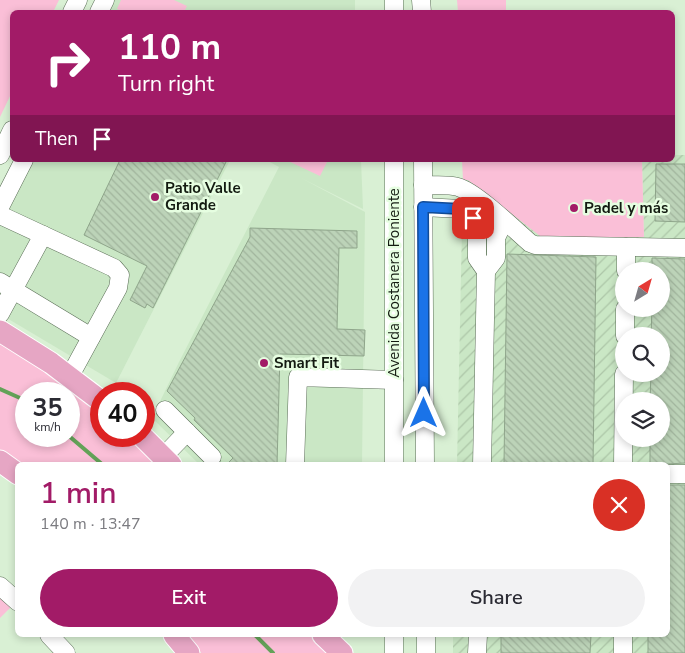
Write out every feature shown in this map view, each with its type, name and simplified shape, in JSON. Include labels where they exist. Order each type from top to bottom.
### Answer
[{"type":"main road","points":[[0,331],[70,376],[90,392]]},
{"type":"main road","points":[[153,447],[167,461]]},
{"type":"main road","points":[[0,461],[15,472]]},
{"type":"main road","points":[[176,637],[189,653]]},
{"type":"street","points":[[0,155],[10,134]]},
{"type":"street","points":[[0,207],[23,162]]},
{"type":"street","name":"Avenida Costanera Poniente","points":[[394,162],[394,462]]},
{"type":"street","name":"Avenida Costanera Poniente","points":[[423,162],[425,462]]},
{"type":"street","points":[[423,185],[459,187],[535,245],[685,248]]},
{"type":"street","points":[[423,207],[461,209],[473,218],[477,229],[477,258],[486,271],[482,462]]},
{"type":"street","points":[[0,215],[114,268],[120,275],[118,288],[70,376]]},
{"type":"street","points":[[486,271],[496,258],[496,238],[504,221]]},
{"type":"street","points":[[0,314],[7,286],[43,235]]},
{"type":"street","points":[[626,247],[626,262]]},
{"type":"street","points":[[7,286],[91,337]]},
{"type":"street","points":[[295,462],[298,377],[394,380]]},
{"type":"street","points":[[623,462],[624,382]]},
{"type":"street","points":[[164,410],[212,457]]},
{"type":"street","points":[[167,461],[187,432]]},
{"type":"street","points":[[670,474],[685,474]]},
{"type":"street","points":[[0,586],[15,599]]},
{"type":"street","points":[[51,637],[64,652]]},
{"type":"street","points":[[394,637],[394,653]]},
{"type":"street","points":[[426,637],[426,653]]},
{"type":"street","points":[[477,653],[478,637]]},
{"type":"street","points":[[622,637],[622,653]]},
{"type":"shaded area","points":[[0,0],[59,0],[54,10],[10,10],[10,96],[0,117]]},
{"type":"shaded area","points":[[113,0],[355,0],[355,10],[107,10]]},
{"type":"shaded area","points":[[121,0],[174,0],[187,6],[185,10],[117,9]]},
{"type":"shaded area","points":[[457,0],[506,0],[506,10],[458,10]]},
{"type":"shaded area","points":[[675,155],[685,155],[685,653],[453,653],[453,637],[670,637],[670,462],[457,462],[463,180],[468,180],[644,237],[642,162],[675,162]]},
{"type":"shaded area","points":[[30,162],[229,162],[117,382],[0,314],[0,221]]},
{"type":"shaded area","points":[[270,162],[361,162],[363,209],[301,178],[365,212],[362,462],[197,462],[155,421],[155,412],[279,167]]},
{"type":"shaded area","points":[[290,162],[327,162],[320,176]]},
{"type":"shaded area","name":"Padel y más","points":[[462,162],[642,162],[644,237],[544,239],[468,180],[463,180]]},
{"type":"shaded area","points":[[0,342],[60,382],[15,382],[15,447],[80,447],[80,398],[90,406],[90,447],[138,447],[155,462],[15,462],[0,451]]},
{"type":"shaded area","points":[[0,596],[12,606],[0,618]]},
{"type":"shaded area","points":[[189,637],[326,637],[344,653],[201,653]]},
{"type":"building","name":"Patio Valle Grande","points":[[119,162],[226,162],[153,308],[147,304],[145,308],[130,300],[147,266],[84,235]]},
{"type":"building","points":[[656,164],[685,164],[685,222],[655,221]]},
{"type":"building","points":[[250,228],[357,231],[357,248],[339,248],[337,329],[365,330],[364,356],[280,354],[277,462],[229,462],[233,458],[167,391],[250,237]]},
{"type":"building","points":[[507,254],[596,257],[593,462],[504,462]]},
{"type":"building","points":[[652,258],[685,259],[685,463],[650,462],[650,447],[670,447],[670,392],[650,392],[651,382],[670,382],[670,327],[651,327],[652,318],[670,318],[670,262],[652,262]]},
{"type":"building","points":[[670,485],[685,485],[685,653],[648,653],[648,637],[670,637]]},
{"type":"building","points":[[501,637],[591,637],[590,653],[501,653]]},
{"type":"waterway","points":[[0,389],[15,396]]},
{"type":"waterway","points":[[80,445],[99,462]]},
{"type":"waterway","points":[[257,637],[273,653]]},
{"type":"place","name":"Patio Valle Grande","points":[[155,197]]},
{"type":"place","name":"Padel y más","points":[[574,208]]},
{"type":"place","name":"Smart Fit","points":[[264,363]]},
{"type":"route","points":[[424,413],[423,207],[461,209],[465,210],[473,218]]}]
